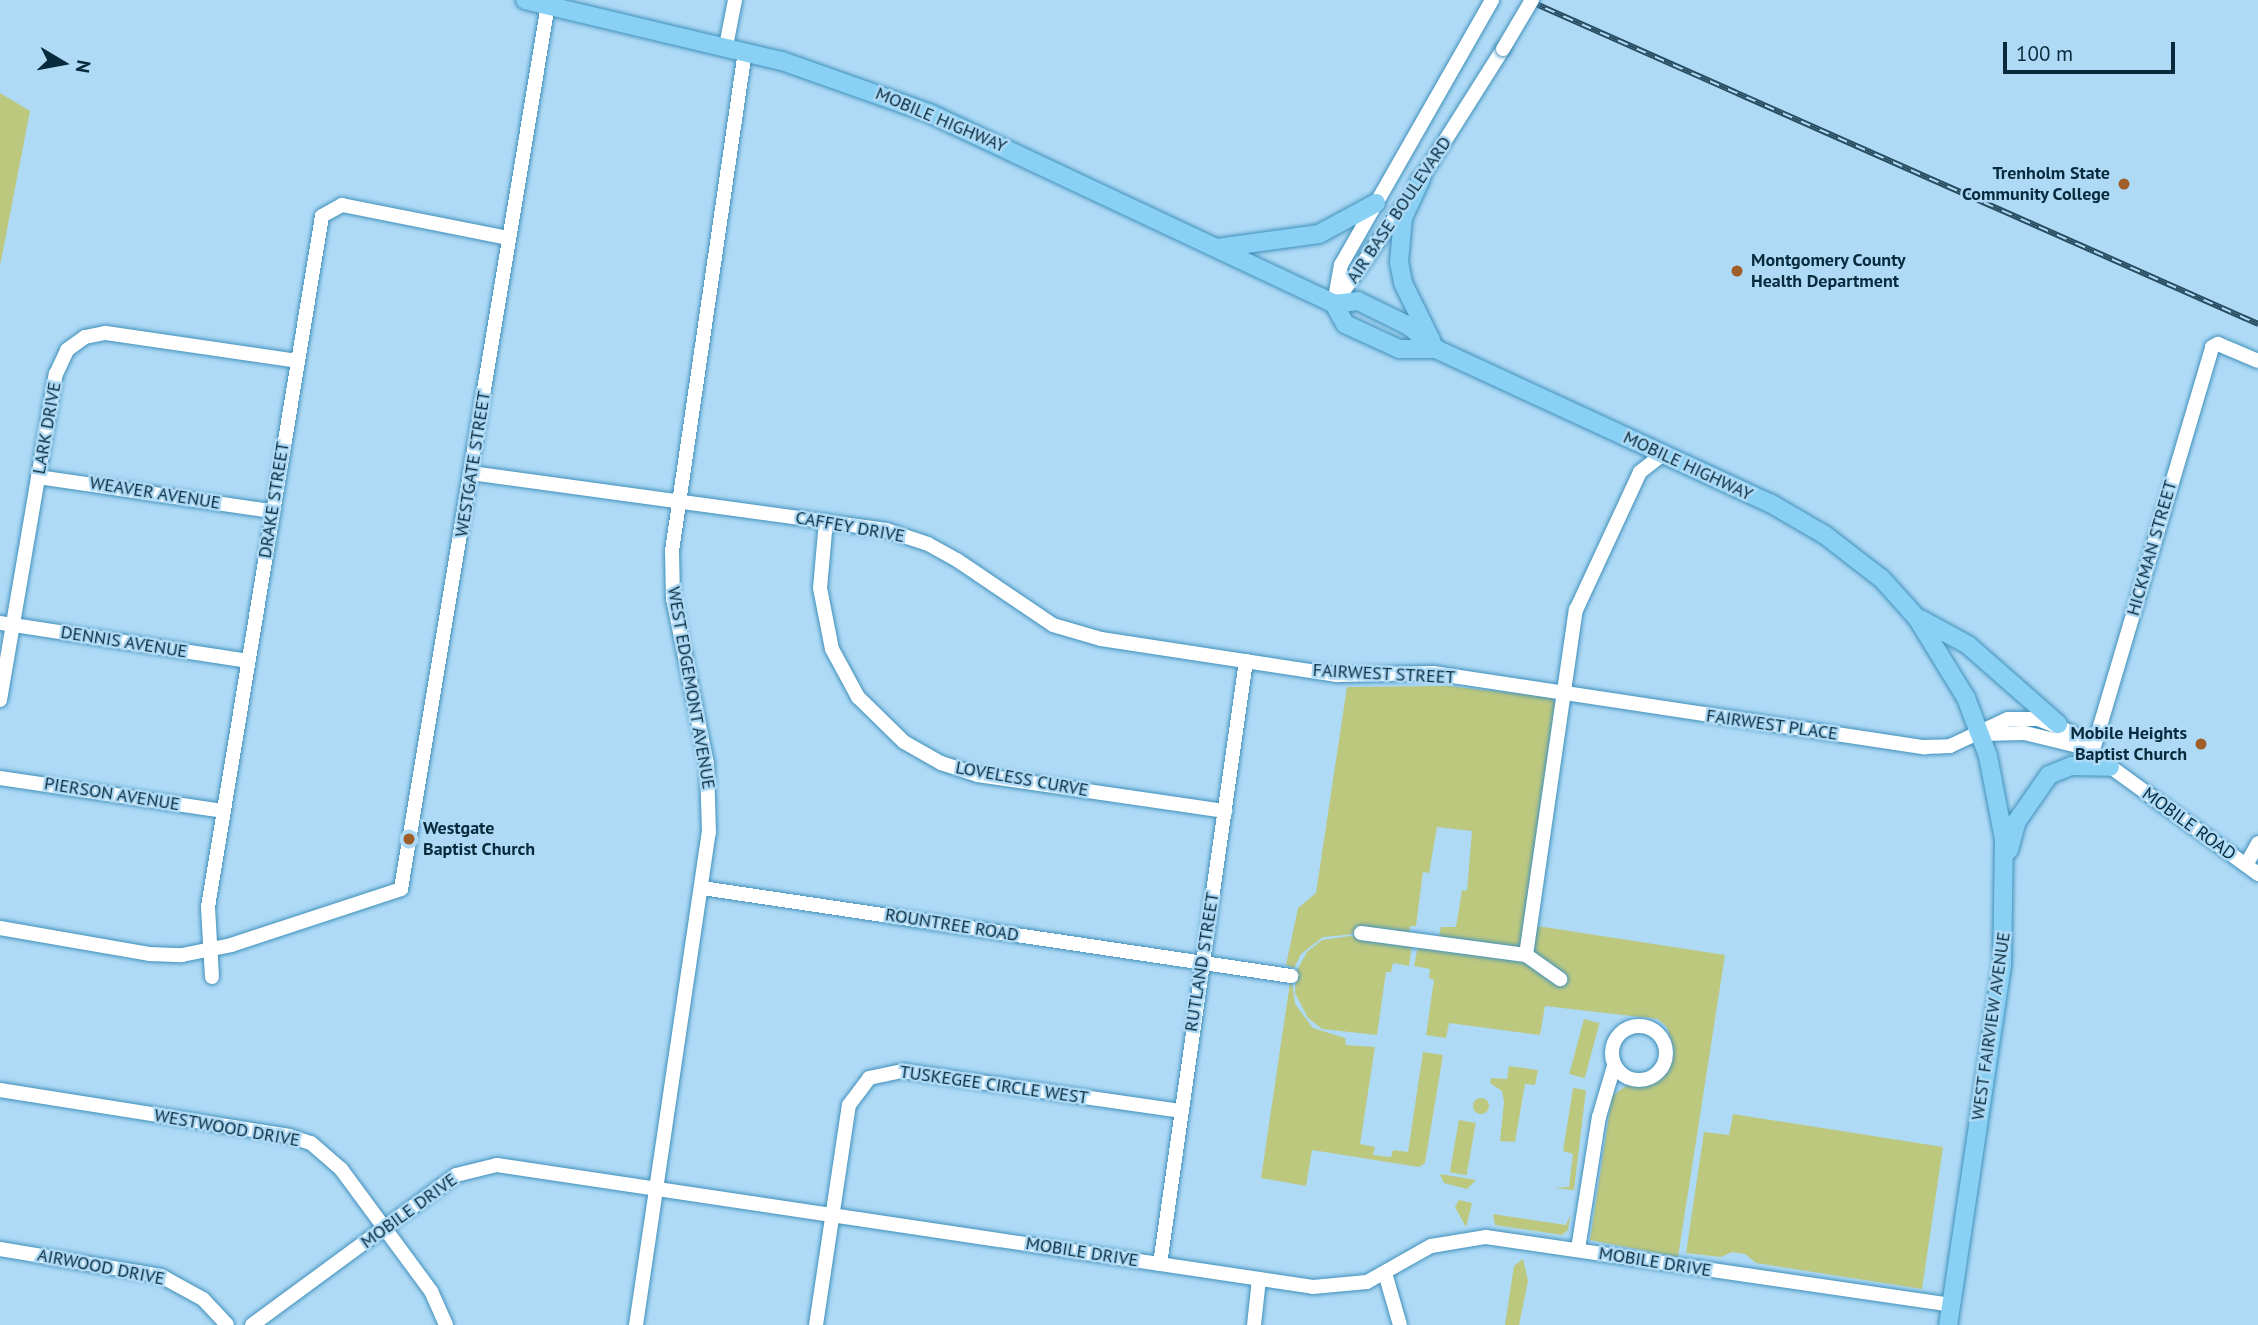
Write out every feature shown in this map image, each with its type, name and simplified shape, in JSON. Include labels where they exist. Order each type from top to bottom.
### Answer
[{"type":"main road","name":"MOBILE HIGHWAY","points":[[525,0],[745,51],[929,113],[1334,304],[1358,301],[1409,326],[1436,349],[1770,503],[1825,535],[1882,579],[1917,618]]},
{"type":"main road","points":[[1421,179],[1403,218],[1399,262],[1403,283],[1436,349]]},
{"type":"main road","points":[[1217,248],[1319,234],[1376,203]]},
{"type":"main road","name":"MOBILE HIGHWAY","points":[[1334,304],[1345,324],[1399,349],[1436,349]]},
{"type":"main road","points":[[1917,618],[1968,645],[2057,724]]},
{"type":"main road","name":"WEST FAIRVIEW AVENUE","points":[[1917,618],[1965,698],[1980,734],[2000,806],[2006,863],[2002,965],[1948,1325]]},
{"type":"main road","points":[[2006,863],[2017,821],[2039,784],[2071,766],[2110,767]]},
{"type":"street","points":[[726,46],[735,0]]},
{"type":"street","name":"AIR BASE BOULEVARD","points":[[1334,304],[1341,265],[1492,0]]},
{"type":"street","name":"AIR BASE BOULEVARD","points":[[1334,304],[1363,268],[1421,179],[1532,0]]},
{"type":"street","name":"WESTGATE STREET","points":[[209,950],[349,903],[392,895],[404,884],[548,5]]},
{"type":"street","name":"WEST EDGEMONT AVENUE","points":[[636,1325],[702,888],[709,785],[673,599],[679,501],[745,51]]},
{"type":"street","name":"DRAKE STREET","points":[[212,977],[208,907],[320,223],[328,210],[342,205],[509,239]]},
{"type":"street","name":"LARK DRIVE","points":[[0,700],[6,624],[60,362],[85,337],[106,332],[297,360]]},
{"type":"street","name":"HICKMAN STREET","points":[[2089,751],[2215,345],[2258,361]]},
{"type":"street","points":[[1526,955],[1578,604],[1640,472],[1663,454]]},
{"type":"street","name":"CAFFEY DRIVE","points":[[471,472],[886,530],[928,544],[1035,615],[1073,632],[1246,662]]},
{"type":"street","name":"WEAVER AVENUE","points":[[38,477],[272,511]]},
{"type":"street","name":"LOVELESS CURVE","points":[[825,521],[820,588],[832,649],[858,697],[904,742],[941,763],[978,775],[1225,811]]},
{"type":"street","name":"DENNIS AVENUE","points":[[6,624],[248,661]]},
{"type":"street","name":"FAIRWEST STREET","points":[[1246,662],[1337,675],[1433,673],[1563,694]]},
{"type":"street","name":"RUTLAND STREET","points":[[1160,1264],[1246,662]]},
{"type":"street","name":"FAIRWEST PLACE","points":[[1563,694],[1925,747],[1950,746],[1980,734]]},
{"type":"street","points":[[1980,734],[2010,719],[2057,724]]},
{"type":"street","name":"MOBILE ROAD","points":[[2057,724],[2110,767],[2252,870]]},
{"type":"street","name":"MOBILE ROAD","points":[[1980,734],[2025,733],[2089,751]]},
{"type":"street","name":"PIERSON AVENUE","points":[[0,778],[223,811]]},
{"type":"street","points":[[2252,870],[2258,843]]},
{"type":"street","name":"ROUNTREE ROAD","points":[[702,888],[1292,976]]},
{"type":"street","points":[[0,928],[149,954],[209,950]]},
{"type":"street","points":[[1361,933],[1526,955],[1560,979]]},
{"type":"street","points":[[1578,1249],[1599,1117],[1614,1066]]},
{"type":"street","name":"TUSKEGEE CIRCLE WEST","points":[[816,1325],[830,1214],[849,1105],[860,1086],[880,1073],[904,1071],[1180,1111]]},
{"type":"street","name":"WESTWOOD DRIVE","points":[[0,1090],[299,1139],[332,1159],[431,1291],[446,1325]]},
{"type":"street","name":"MOBILE DRIVE","points":[[252,1325],[456,1175],[485,1166],[656,1188],[1259,1279],[1334,1287],[1367,1282],[1432,1246],[1468,1238],[1504,1238],[1951,1305]]},
{"type":"street","name":"AIRWOOD DRIVE","points":[[0,1249],[161,1276],[203,1298],[227,1325]]},
{"type":"street","points":[[1385,1273],[1400,1325]]},
{"type":"street","points":[[1254,1325],[1259,1279]]},
{"type":"green space","points":[[0,93],[30,111],[0,266]]},
{"type":"green space","points":[[1448,686],[1550,697],[1556,702],[1524,924],[1725,955],[1678,1257],[1590,1240],[1612,1096],[1626,1086],[1653,1084],[1668,1072],[1674,1050],[1667,1027],[1658,1019],[1545,1006],[1540,1035],[1449,1023],[1446,1038],[1426,1035],[1434,980],[1429,978],[1430,969],[1414,966],[1420,936],[1438,940],[1441,927],[1456,927],[1462,890],[1467,891],[1472,831],[1437,827],[1429,873],[1423,872],[1416,926],[1410,926],[1409,934],[1357,926],[1356,934],[1323,937],[1301,954],[1294,968],[1286,965],[1298,908],[1316,893],[1347,687]]},
{"type":"green space","points":[[1350,936],[1412,944],[1409,966],[1393,963],[1391,972],[1386,972],[1377,1035],[1322,1029],[1308,1018],[1295,993],[1296,972],[1307,952],[1322,940]]},
{"type":"green space","points":[[1291,976],[1295,1004],[1313,1028],[1345,1038],[1346,1045],[1375,1047],[1360,1144],[1375,1147],[1373,1155],[1391,1157],[1393,1150],[1408,1152],[1423,1052],[1443,1055],[1425,1163],[1419,1167],[1312,1150],[1306,1186],[1261,1178]]},
{"type":"green space","points":[[1584,1019],[1599,1023],[1585,1078],[1569,1074]]},
{"type":"green space","points":[[1509,1066],[1538,1070],[1535,1085],[1525,1084],[1515,1142],[1500,1141],[1504,1102],[1502,1091],[1490,1083],[1491,1078],[1507,1079]]},
{"type":"green space","points":[[1573,1088],[1586,1090],[1574,1190],[1554,1188],[1569,1187],[1573,1154],[1563,1151]]},
{"type":"green space","points":[[1481,1098],[1487,1100],[1487,1112],[1481,1114],[1475,1112],[1473,1106],[1475,1100]]},
{"type":"green space","points":[[1733,1114],[1943,1147],[1922,1289],[1756,1263],[1745,1254],[1732,1252],[1721,1257],[1686,1253],[1704,1132],[1729,1135]]},
{"type":"green space","points":[[1459,1120],[1476,1123],[1467,1175],[1450,1172]]},
{"type":"green space","points":[[1440,1174],[1476,1180],[1467,1189],[1444,1183]]},
{"type":"green space","points":[[1459,1200],[1472,1203],[1466,1227],[1455,1207]]},
{"type":"green space","points":[[1493,1214],[1566,1225],[1570,1215],[1568,1230],[1562,1235],[1495,1225]]},
{"type":"green space","points":[[1523,1259],[1528,1281],[1519,1325],[1505,1325],[1514,1266]]},
{"type":"railway","points":[[1527,0],[2258,324]]},
{"type":"place","name":"Trenholm State Community College","points":[[2124,184]]},
{"type":"place","name":"Montgomery County Health Department","points":[[1737,271]]},
{"type":"place","name":"Mobile Heights Baptist Church","points":[[2201,744]]},
{"type":"place","name":"Westgate Baptist Church","points":[[409,839]]}]
